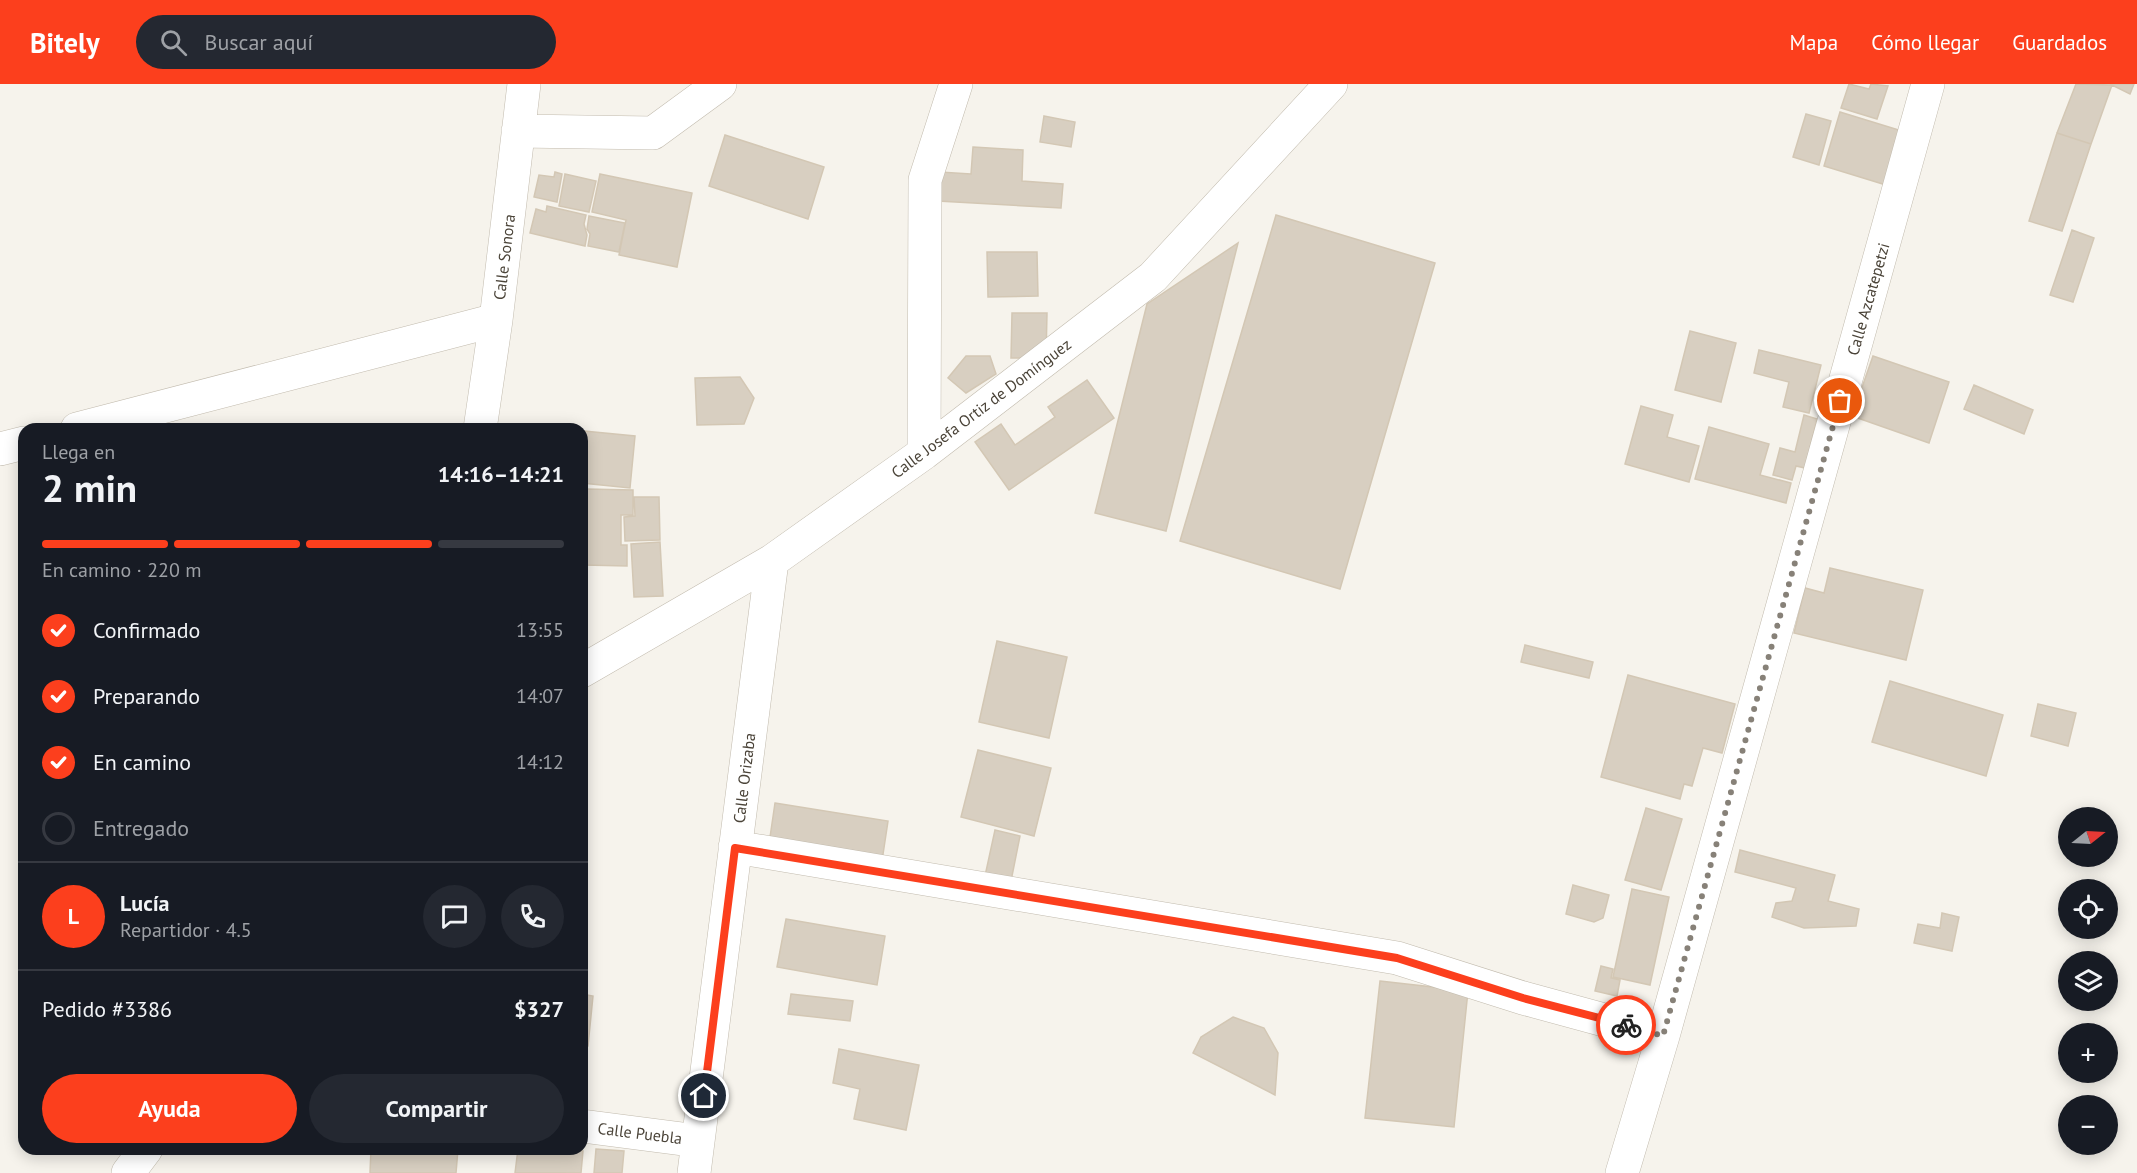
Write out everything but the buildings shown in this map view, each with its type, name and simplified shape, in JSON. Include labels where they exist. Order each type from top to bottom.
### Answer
[{"type":"street","name":"Calle Sonora","points":[[481,423],[496,320],[524,84]]},
{"type":"street","points":[[518,131],[653,133],[720,84]]},
{"type":"street","points":[[924,453],[925,180],[956,84]]},
{"type":"street","name":"Calle Josefa Ortiz de Domínguez","points":[[588,668],[772,561],[924,453],[1153,277],[1331,84]]},
{"type":"street","name":"Calle Azcatepetzi","points":[[1622,1173],[1663,1036],[1928,84]]},
{"type":"street","points":[[100,423],[496,320]]},
{"type":"street","points":[[0,449],[18,444]]},
{"type":"street","name":"Calle Orizaba","points":[[694,1173],[772,561]]},
{"type":"street","points":[[735,848],[1397,958],[1523,998],[1663,1036]]},
{"type":"street","name":"Calle Puebla","points":[[588,1127],[698,1141]]},
{"type":"street","points":[[128,1173],[142,1155]]},
{"type":"way so far","points":[[1626,1025],[1663,1036],[1840,401]]},
{"type":"route","points":[[704,1096],[735,848],[1397,958],[1523,998],[1626,1025]]}]
